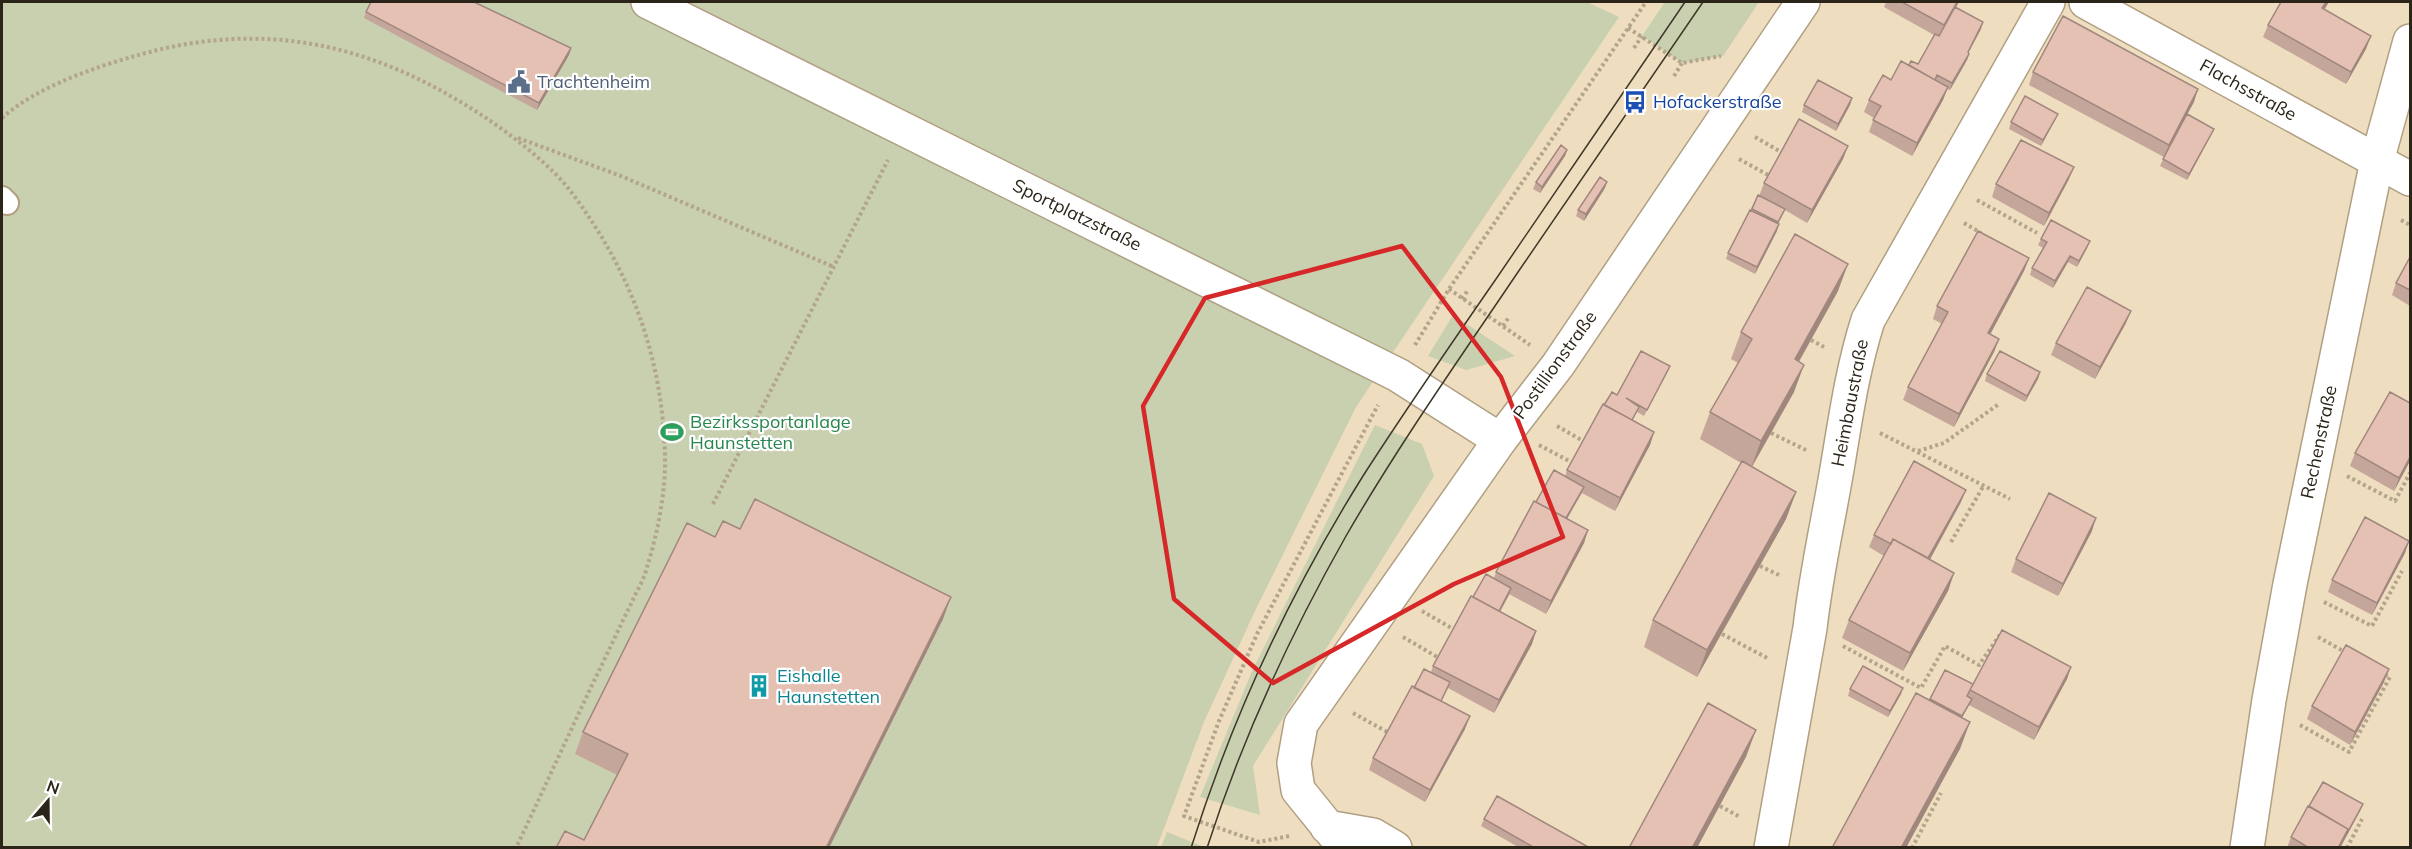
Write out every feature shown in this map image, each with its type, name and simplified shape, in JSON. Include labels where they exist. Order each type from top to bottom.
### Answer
[{"type":"street","name":"Sportplatzstraße","points":[[648,2],[1398,375],[1500,440]]},
{"type":"street","name":"Postillionstraße","points":[[1336,837],[1298,790],[1294,763],[1300,724],[1500,440],[1557,365],[1803,2]]},
{"type":"street","name":"Heimbaustraße","points":[[1771,848],[1854,365],[1868,320],[2048,2]]},
{"type":"street","name":"Flachsstraße","points":[[2086,2],[2410,179]]},
{"type":"street","name":"Rechenstraße","points":[[2247,848],[2268,707],[2290,584],[2377,161],[2410,41]]},
{"type":"street","points":[[1336,837],[1373,835],[1395,848]]},
{"type":"path","points":[[1257,848],[1259,842],[1184,816],[1219,721],[1257,634],[1371,416],[1449,289],[1646,2]]},
{"type":"path","points":[[1628,28],[1682,63],[1723,56]]},
{"type":"path","points":[[1634,48],[1641,36]]},
{"type":"path","points":[[2,118],[59,82],[105,64],[167,46],[222,40],[290,39],[345,50],[403,70],[464,103],[514,137],[570,190],[601,236],[636,303],[654,358],[662,413],[665,458],[661,502],[647,570],[516,848]]},
{"type":"path","points":[[1674,76],[1682,63]]},
{"type":"path","points":[[713,504],[904,130]]},
{"type":"path","points":[[514,137],[621,176],[834,267]]},
{"type":"path","points":[[1939,194],[2037,233]]},
{"type":"path","points":[[1939,194],[1983,234]]},
{"type":"path","points":[[1449,289],[1557,365]]},
{"type":"path","points":[[1462,299],[1468,290]]},
{"type":"path","points":[[1503,326],[1509,317]]},
{"type":"path","points":[[1918,451],[1944,443],[1999,404]]},
{"type":"path","points":[[1845,416],[2010,499]]},
{"type":"path","points":[[2316,460],[2395,501],[2410,473]]},
{"type":"path","points":[[1951,542],[1984,484]]},
{"type":"path","points":[[2290,584],[2372,626],[2402,571]]},
{"type":"path","points":[[2285,619],[2352,656]]},
{"type":"path","points":[[1810,628],[1921,688],[1945,646],[1979,665],[1999,636],[2008,641]]},
{"type":"path","points":[[1722,634],[1802,676]]},
{"type":"path","points":[[2268,707],[2349,752],[2390,677],[2380,672]]},
{"type":"path","points":[[1912,848],[1941,793]]},
{"type":"path","points":[[2347,848],[2362,819]]},
{"type":"highlighted area","points":[[1402,246],[1501,377],[1563,537],[1454,584],[1273,683],[1174,599],[1143,406],[1205,298]]},
{"type":"green space","name":"Bezirkssportanlage Haunstetten","points":[[2,2],[1587,2],[1619,17],[1356,407],[1254,613],[1204,722],[1157,847],[2,848]]},
{"type":"green space","points":[[1665,2],[1759,2],[1723,56],[1682,63],[1642,36]]},
{"type":"green space","points":[[1453,315],[1515,356],[1466,370],[1428,356]]},
{"type":"green space","points":[[1375,425],[1422,444],[1434,476],[1253,766],[1260,815],[1200,797],[1253,669]]},
{"type":"green space","points":[[1167,832],[1204,847],[1161,847]]},
{"type":"building","name":"Trachtenheim","points":[[371,2],[474,2],[571,48],[539,103],[366,12]]},
{"type":"building","points":[[1902,2],[1957,2],[1944,25]]},
{"type":"building","points":[[2281,2],[2326,2],[2322,8],[2371,36],[2351,72],[2268,25]]},
{"type":"building","points":[[1955,7],[1983,22],[1969,54],[1952,83],[1937,75],[1935,80],[1909,65],[1911,61],[1918,64],[1935,34],[1939,36]]},
{"type":"building","points":[[2063,16],[2198,89],[2169,145],[2033,72]]},
{"type":"building","points":[[1901,61],[1948,87],[1917,143],[1873,120],[1881,106],[1869,100],[1883,75],[1891,80]]},
{"type":"building","points":[[1818,80],[1852,98],[1838,124],[1804,105]]},
{"type":"building","points":[[2025,96],[2058,114],[2043,140],[2011,122]]},
{"type":"building","points":[[2187,114],[2214,129],[2189,174],[2163,159]]},
{"type":"building","points":[[1799,119],[1848,146],[1812,210],[1764,183]]},
{"type":"building","points":[[2021,140],[2074,167],[2049,213],[1996,184]]},
{"type":"building","points":[[1561,145],[1567,150],[1542,187],[1536,182]]},
{"type":"building","points":[[1600,177],[1607,182],[1586,214],[1578,210]]},
{"type":"building","points":[[1758,195],[1785,209],[1778,222],[1752,209]]},
{"type":"building","points":[[1750,210],[1779,224],[1757,267],[1728,253]]},
{"type":"building","points":[[2051,220],[2090,241],[2079,261],[2070,256],[2055,281],[2032,268],[2047,242],[2041,239]]},
{"type":"building","points":[[1978,231],[2029,258],[1988,333],[1999,339],[1959,414],[1908,387],[1948,312],[1937,306]]},
{"type":"building","points":[[1795,234],[1848,264],[1795,359],[1804,365],[1761,441],[1710,412],[1752,339],[1741,332]]},
{"type":"building","points":[[2410,257],[2410,290],[2396,283]]},
{"type":"building","points":[[2087,287],[2131,311],[2100,367],[2056,343]]},
{"type":"building","points":[[1641,351],[1670,366],[1647,410],[1626,398],[1639,407],[1632,420],[1604,405],[1612,392],[1617,395]]},
{"type":"building","points":[[2000,351],[2040,372],[2027,396],[1987,374]]},
{"type":"building","points":[[2390,392],[2410,403],[2410,457],[2399,478],[2355,453]]},
{"type":"building","points":[[1603,404],[1654,432],[1620,498],[1567,470]]},
{"type":"building","points":[[1742,461],[1796,492],[1707,650],[1653,620]]},
{"type":"building","points":[[1914,461],[1966,490],[1928,558],[1893,539],[1891,544],[1874,535]]},
{"type":"building","points":[[1554,470],[1584,487],[1566,518],[1536,502]]},
{"type":"building","points":[[2049,493],[2096,518],[2063,584],[2016,559]]},
{"type":"building","name":"Eishalle Haunstetten","points":[[755,499],[951,597],[826,848],[556,848],[565,831],[584,840],[628,754],[583,732],[687,523],[715,537],[723,521],[740,529]]},
{"type":"building","points":[[1534,501],[1588,530],[1551,601],[1496,572]]},
{"type":"building","points":[[2365,517],[2409,541],[2377,603],[2332,580]]},
{"type":"building","points":[[1893,539],[1954,573],[1910,653],[1849,620]]},
{"type":"building","points":[[1486,574],[1511,588],[1499,611],[1473,597]]},
{"type":"building","points":[[1471,596],[1536,631],[1499,700],[1433,666]]},
{"type":"building","points":[[2002,630],[2071,667],[2039,727],[1970,690]]},
{"type":"building","points":[[2346,645],[2389,669],[2355,732],[2312,706]]},
{"type":"building","points":[[1863,666],[1903,688],[1890,711],[1850,689]]},
{"type":"building","points":[[1424,669],[1450,682],[1441,701],[1414,688]]},
{"type":"building","points":[[1945,670],[1973,684],[1967,696],[1972,699],[1962,716],[1930,699]]},
{"type":"building","points":[[1412,686],[1470,716],[1430,790],[1373,758]]},
{"type":"building","points":[[1916,693],[1970,722],[1901,848],[1832,848]]},
{"type":"building","points":[[1708,703],[1756,730],[1692,848],[1629,848]]},
{"type":"building","points":[[2323,782],[2363,804],[2346,835],[2348,829],[2309,806]]},
{"type":"building","points":[[1497,796],[1590,848],[1535,848],[1484,819]]},
{"type":"building","points":[[2308,806],[2348,829],[2338,848],[2309,848],[2291,837]]},
{"type":"tram line","points":[[1191,848],[1244,703],[1288,610],[1337,520],[1412,401],[1685,2]]},
{"type":"tram line","points":[[1207,848],[1236,767],[1269,688],[1325,573],[1346,536],[1386,469],[1429,404],[1703,2]]},
{"type":"place","name":"Trachtenheim","points":[[519,82]]},
{"type":"place","name":"Hofackerstraße","points":[[1635,102]]},
{"type":"place","name":"Bezirkssportanlage Haunstetten","points":[[672,432]]},
{"type":"place","name":"Eishalle Haunstetten","points":[[759,686]]}]
